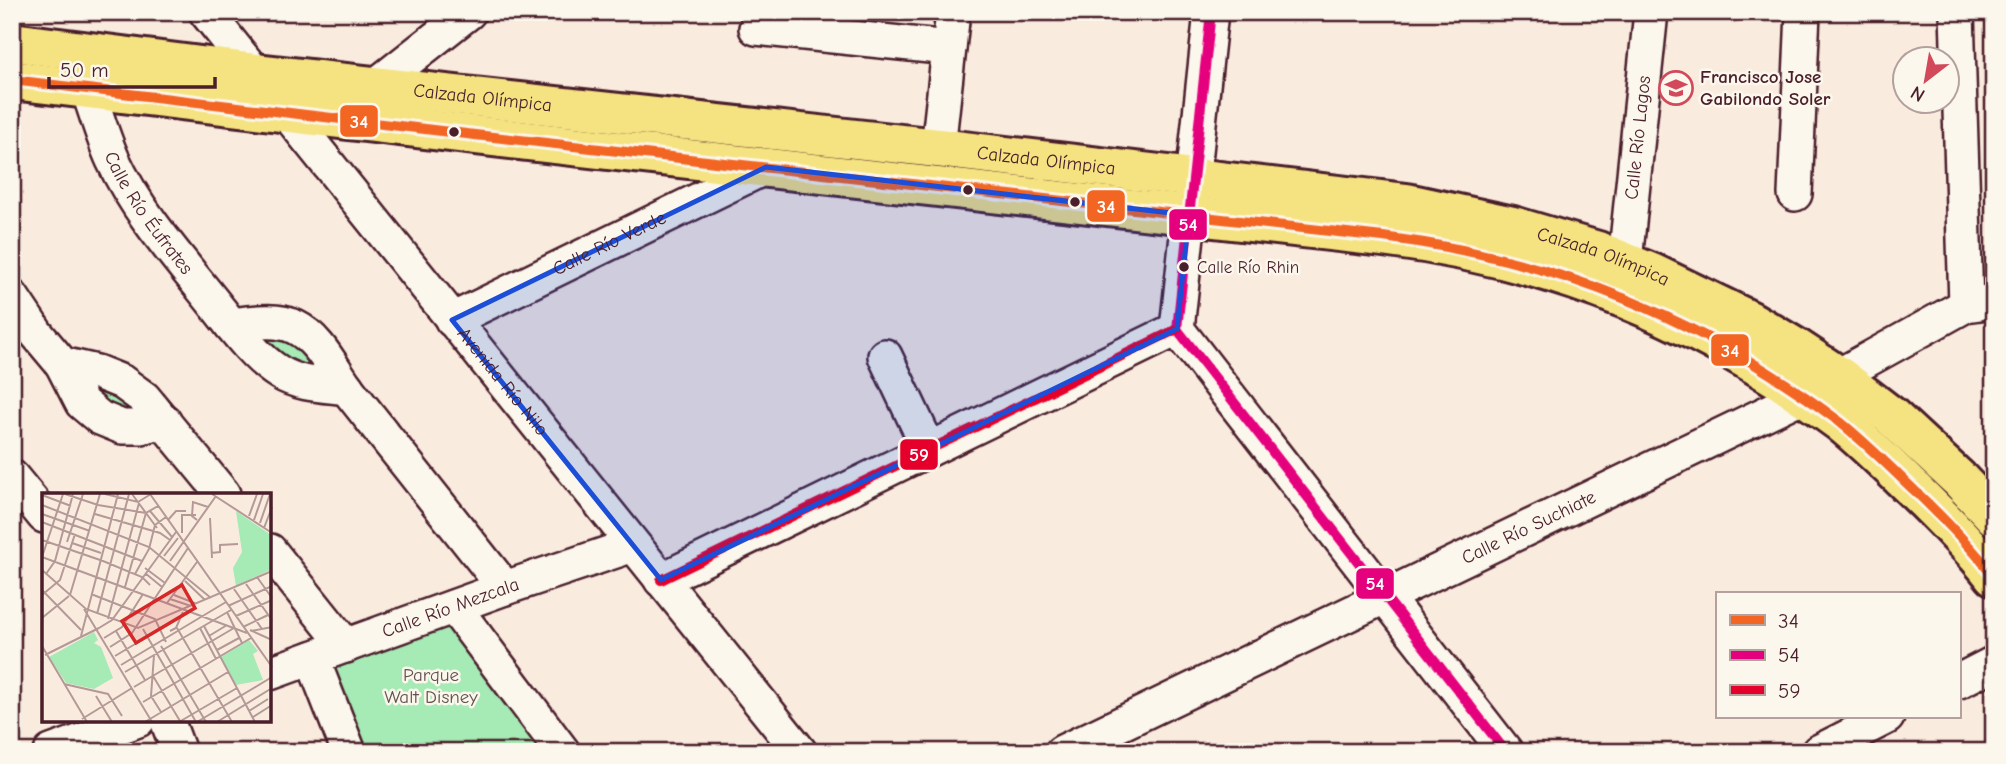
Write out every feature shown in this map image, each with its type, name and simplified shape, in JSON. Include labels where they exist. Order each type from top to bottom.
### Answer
[{"type":"main road","name":"Calzada Olímpica","points":[[12,42],[375,86],[938,148],[1434,243],[1534,267],[1630,300],[1682,324],[1726,347],[1802,396],[1841,423],[1881,458],[1936,511],[1994,576]]},
{"type":"main road","name":"Calzada Olímpica","points":[[12,80],[766,167],[1191,197],[1419,206],[1513,226],[1625,261],[1749,320],[1839,376],[1891,416],[1959,479],[1994,516]]},
{"type":"street","name":"Avenida Río Nilo","points":[[206,12],[800,752]]},
{"type":"street","points":[[375,86],[469,12]]},
{"type":"street","points":[[938,148],[953,12]]},
{"type":"street","points":[[1211,12],[1177,329],[1506,752]]},
{"type":"street","name":"Calle Río Lagos","points":[[1625,261],[1651,12]]},
{"type":"street","points":[[1795,194],[1803,12]]},
{"type":"street","points":[[1957,12],[1980,303]]},
{"type":"street","points":[[756,28],[949,48]]},
{"type":"street","name":"Calle Río Éufrates","points":[[88,90],[113,160],[125,181],[172,251],[231,324],[269,365],[279,372],[302,382],[347,388]]},
{"type":"street","name":"Calle Río Verde","points":[[452,320],[766,167]]},
{"type":"street","points":[[12,297],[36,333],[62,364],[97,372],[122,382],[144,398],[221,493]]},
{"type":"street","name":"Calle Río Suchiate","points":[[1062,752],[1802,396],[1980,303]]},
{"type":"street","points":[[231,324],[275,322],[294,326],[316,344],[347,388],[505,588]]},
{"type":"street","points":[[661,580],[1177,329]]},
{"type":"street","points":[[885,356],[929,449]]},
{"type":"street","points":[[12,477],[42,514]]},
{"type":"street","name":"Calle Río Mezcala","points":[[271,673],[633,545]]},
{"type":"street","points":[[271,552],[346,646]]},
{"type":"street","points":[[454,607],[563,752]]},
{"type":"street","points":[[312,658],[349,752]]},
{"type":"street","points":[[1960,680],[1994,663]]},
{"type":"street","points":[[1818,752],[1885,718]]},
{"type":"street","points":[[51,752],[133,722]]},
{"type":"street","points":[[168,722],[179,752]]},
{"type":"highlighted area","points":[[766,167],[1189,215],[1177,329],[661,580],[452,320]]},
{"type":"green space","points":[[294,329],[328,365],[294,371],[265,344],[264,336]]},
{"type":"green space","points":[[85,373],[141,409],[131,420],[84,389]]},
{"type":"green space","name":"Parque Walt Disney","points":[[454,607],[563,752],[349,752],[312,658]]},
{"type":"transit line","name":"54","points":[[1211,12],[1177,329],[1506,752]]},
{"type":"transit line","name":"34","points":[[12,80],[1383,237],[1508,260],[1624,298],[1734,352],[1787,385],[1840,422],[1869,447],[1945,521],[1994,576]]},
{"type":"transit line","name":"59","points":[[661,580],[1177,329]]},
{"type":"place","name":"Francisco Jose Gabilondo Soler","points":[[1676,88]]},
{"type":"place","name":"Calle Río Rhin","points":[[1184,267]]}]
